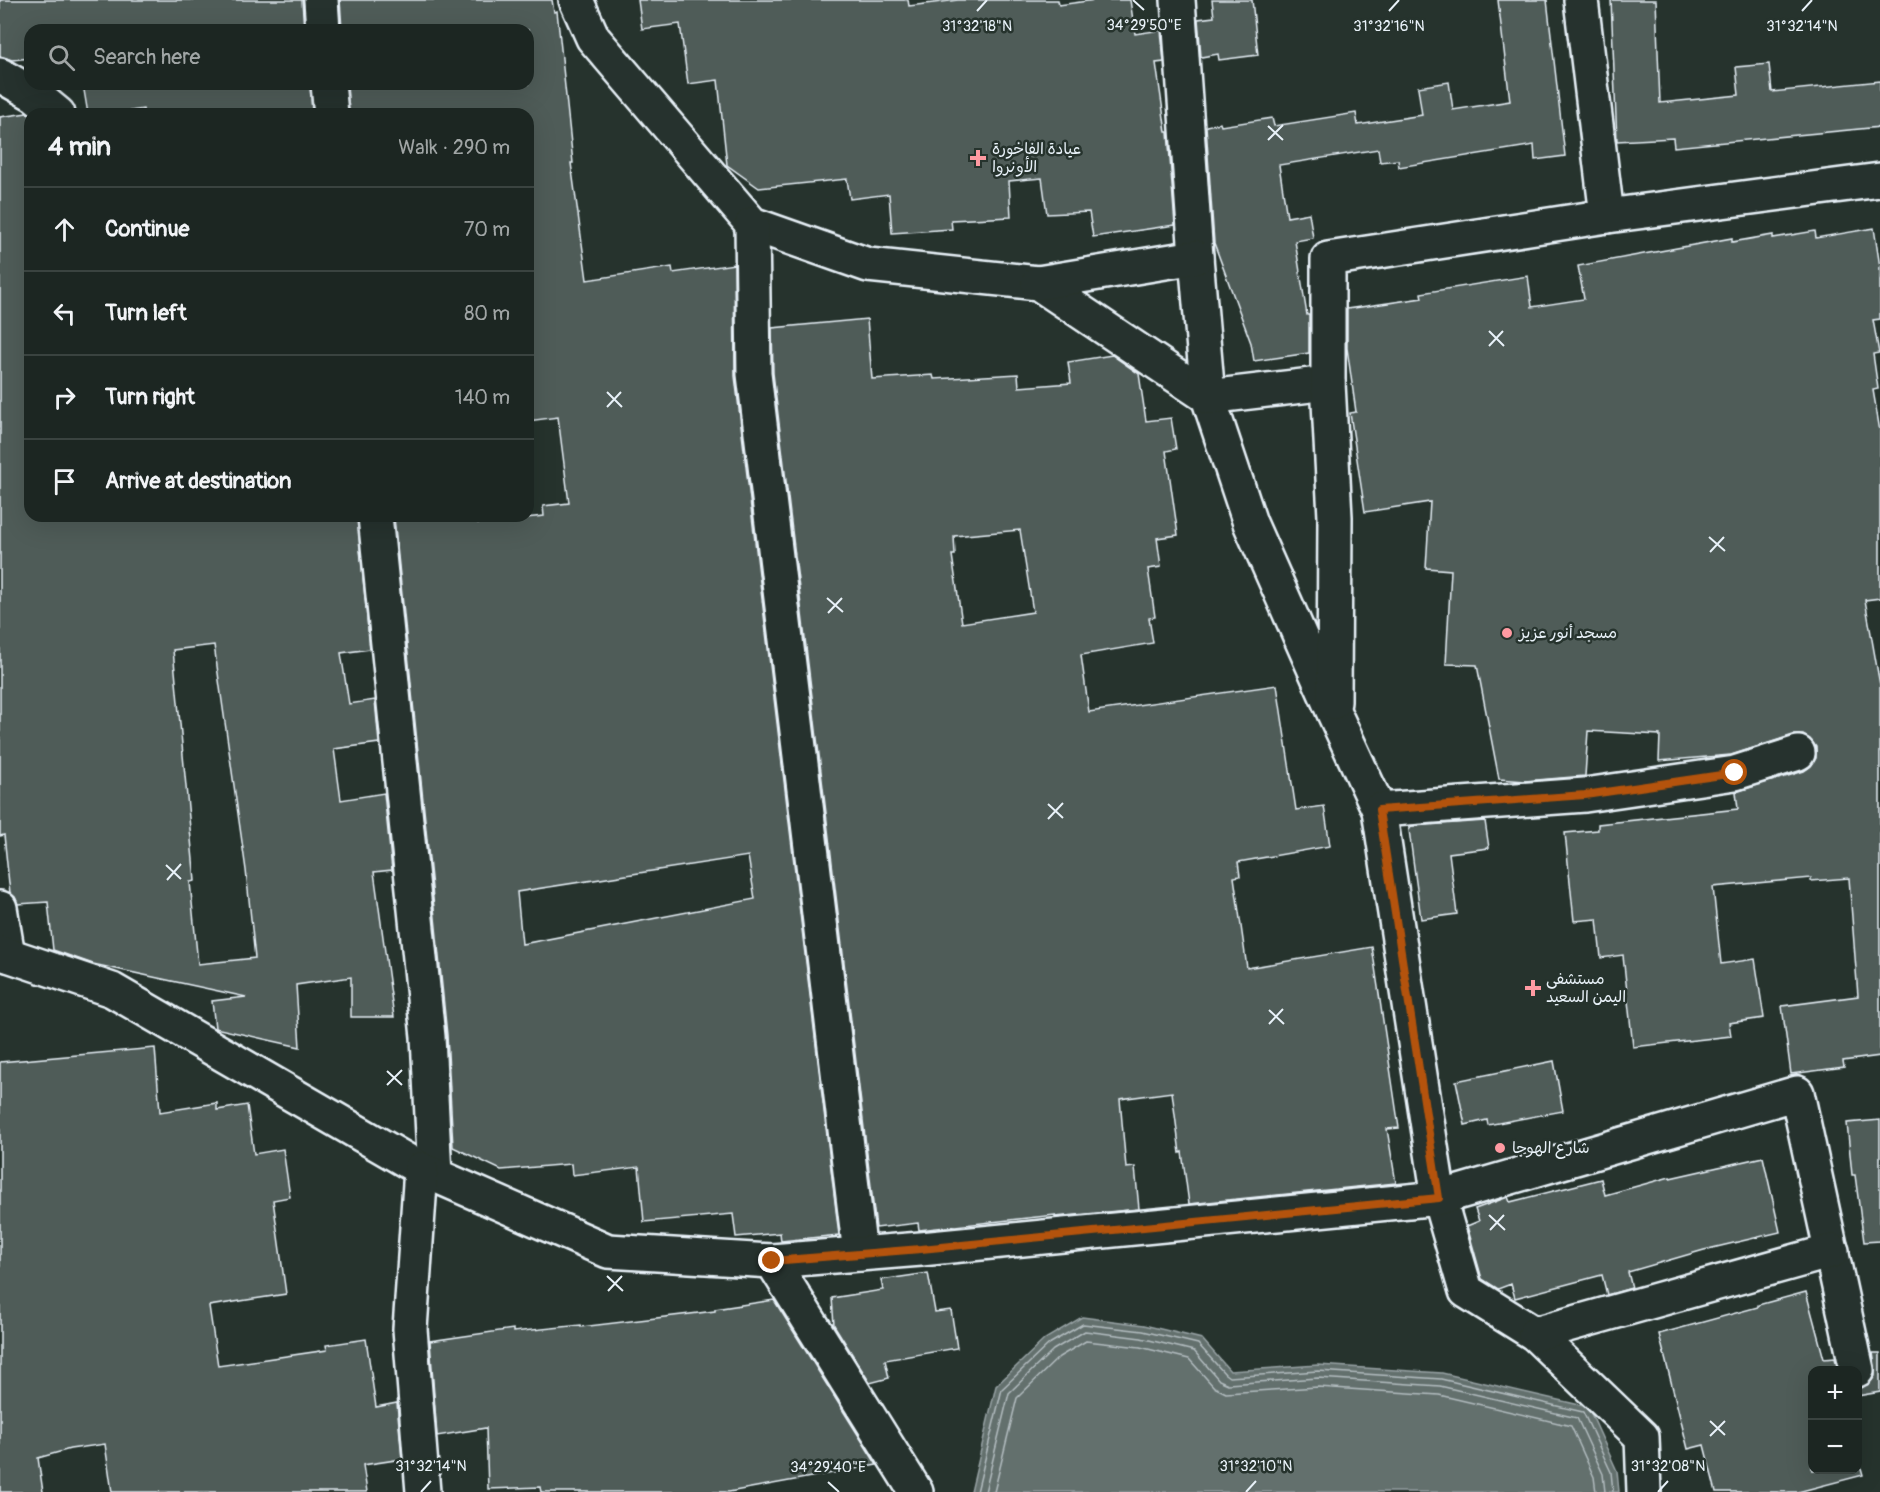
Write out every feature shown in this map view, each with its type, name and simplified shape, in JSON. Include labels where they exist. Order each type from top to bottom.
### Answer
[{"type":"street","points":[[321,0],[323,24]]},
{"type":"street","points":[[576,0],[593,38],[752,224],[868,265],[1038,283],[1196,257]]},
{"type":"street","points":[[1178,0],[1196,257],[1209,397],[1250,523],[1379,810],[1439,1198],[1466,1292],[1535,1334],[1642,1437],[1644,1492]]},
{"type":"street","points":[[1581,0],[1606,216]]},
{"type":"street","points":[[0,75],[24,89]]},
{"type":"street","points":[[26,90],[51,108]]},
{"type":"street","points":[[329,90],[330,108]]},
{"type":"street","points":[[1334,713],[1335,517],[1329,383],[1328,259],[1606,216],[1880,180]]},
{"type":"street","points":[[752,224],[754,374],[860,1254]]},
{"type":"street","points":[[1038,283],[1209,397],[1329,383]]},
{"type":"street","points":[[376,522],[428,1037],[428,1172],[410,1329],[423,1492]]},
{"type":"street","points":[[1379,810],[1585,795],[1735,773],[1798,753]]},
{"type":"street","points":[[0,908],[4,954],[112,990],[428,1172],[608,1251],[772,1261],[1439,1198],[1797,1093],[1856,1366]]},
{"type":"street","points":[[1535,1334],[1832,1251]]},
{"type":"street","points":[[772,1261],[916,1492]]},
{"type":"water","points":[[1082,1317],[1144,1325],[1202,1339],[1230,1371],[1318,1365],[1442,1373],[1588,1407],[1617,1471],[1619,1492],[971,1492],[996,1386],[1045,1339]]},
{"type":"building","points":[[0,0],[302,0],[304,24],[24,24],[24,59],[12,60],[0,56]]},
{"type":"building","points":[[340,0],[552,0],[554,12],[557,11],[573,163],[571,163],[587,280],[672,267],[673,273],[734,264],[735,376],[839,1235],[781,1241],[780,1233],[736,1237],[733,1214],[644,1222],[639,1167],[572,1175],[571,1164],[501,1170],[453,1147],[447,1035],[395,522],[534,522],[534,517],[544,516],[543,506],[569,503],[558,417],[534,420],[534,108],[349,108],[347,90],[534,90],[534,24],[342,24]],"holes":[[[748,856],[755,899],[522,944],[517,892]]]},
{"type":"building","points":[[638,0],[908,0],[909,6],[958,0],[1058,0],[1059,5],[1095,0],[1130,0],[1135,34],[1161,30],[1164,62],[1156,63],[1166,132],[1168,132],[1175,225],[1093,237],[1089,212],[1047,214],[1042,178],[1009,181],[1011,217],[951,220],[952,229],[892,233],[889,194],[850,199],[847,179],[759,188],[727,165],[718,80],[688,84],[680,24],[642,29]]},
{"type":"building","points":[[1212,0],[1252,0],[1258,55],[1219,60],[1218,54],[1201,57],[1198,19],[1214,17]]},
{"type":"building","points":[[1498,0],[1547,0],[1565,156],[1535,160],[1534,145],[1399,167],[1398,160],[1380,162],[1378,149],[1279,165],[1287,217],[1309,213],[1313,238],[1295,241],[1307,315],[1309,315],[1309,353],[1254,361],[1251,343],[1214,243],[1206,126],[1220,123],[1221,126],[1272,118],[1274,126],[1356,113],[1358,125],[1422,115],[1418,87],[1449,82],[1453,110],[1510,101]]},
{"type":"building","points":[[1611,0],[1656,0],[1660,103],[1739,95],[1736,67],[1769,64],[1772,92],[1880,81],[1880,127],[1674,147],[1673,138],[1617,141]]},
{"type":"building","points":[[84,90],[310,90],[312,108],[87,108]]},
{"type":"building","points":[[24,113],[24,522],[358,522],[370,649],[341,653],[349,704],[375,700],[379,743],[334,749],[341,800],[384,793],[392,870],[374,872],[394,1017],[351,1017],[351,977],[296,985],[300,1047],[215,1028],[212,1001],[246,997],[93,964],[53,950],[48,902],[18,904],[10,893],[4,835],[0,836],[0,117]],"holes":[[[214,645],[246,870],[255,958],[198,964],[190,882],[195,881],[173,650]]]},
{"type":"building","points":[[1874,228],[1880,267],[1880,319],[1873,320],[1879,353],[1873,354],[1878,389],[1873,390],[1880,431],[1880,598],[1865,600],[1880,685],[1880,1056],[1843,1061],[1844,1067],[1791,1074],[1782,1006],[1858,996],[1849,878],[1811,881],[1811,878],[1713,887],[1721,964],[1755,959],[1764,1018],[1729,1023],[1731,1036],[1633,1047],[1623,955],[1601,958],[1597,919],[1574,921],[1565,833],[1598,830],[1598,824],[1738,809],[1736,792],[1804,771],[1816,758],[1816,747],[1810,739],[1803,735],[1793,735],[1731,755],[1659,761],[1660,735],[1588,731],[1585,776],[1525,781],[1499,779],[1477,665],[1446,664],[1451,570],[1426,568],[1430,502],[1365,512],[1350,413],[1356,412],[1347,348],[1347,309],[1422,298],[1421,293],[1528,276],[1532,307],[1584,299],[1578,266],[1732,238],[1732,242],[1815,231],[1816,238]]},
{"type":"building","points":[[867,319],[872,379],[933,375],[934,379],[1018,374],[1019,387],[1071,383],[1068,362],[1112,355],[1139,374],[1146,421],[1171,418],[1176,449],[1166,451],[1178,535],[1157,538],[1161,567],[1148,569],[1155,617],[1149,618],[1153,643],[1081,655],[1089,712],[1277,685],[1296,810],[1324,806],[1330,846],[1238,862],[1240,876],[1234,877],[1247,968],[1372,947],[1399,1128],[1387,1129],[1396,1183],[1189,1204],[1172,1092],[1120,1099],[1126,1168],[1135,1167],[1139,1209],[1055,1217],[1055,1215],[919,1230],[918,1223],[876,1228],[773,373],[772,328]],"holes":[[[1020,530],[1033,612],[962,623],[952,555],[955,555],[954,536]]]},
{"type":"building","points":[[1485,821],[1489,848],[1449,853],[1457,914],[1421,919],[1409,830],[1412,826]]},
{"type":"building","points":[[155,1048],[160,1112],[217,1103],[217,1110],[247,1105],[254,1154],[283,1149],[290,1197],[273,1200],[286,1294],[209,1306],[218,1366],[327,1350],[326,1345],[366,1339],[376,1407],[397,1403],[402,1459],[363,1465],[367,1492],[112,1492],[105,1444],[70,1449],[38,1458],[43,1492],[0,1492],[0,1062]]},
{"type":"building","points":[[1554,1061],[1563,1111],[1488,1125],[1487,1120],[1465,1125],[1456,1081]]},
{"type":"building","points":[[1880,1120],[1880,1241],[1864,1242],[1855,1175],[1852,1175],[1847,1123]]},
{"type":"building","points":[[1763,1157],[1780,1232],[1704,1250],[1628,1272],[1632,1288],[1607,1295],[1602,1275],[1515,1298],[1511,1284],[1498,1289],[1482,1279],[1467,1226],[1479,1221],[1475,1209],[1508,1197],[1510,1202],[1601,1179],[1605,1195],[1670,1177]]},
{"type":"building","points":[[928,1273],[935,1312],[951,1310],[957,1348],[885,1360],[889,1378],[870,1383],[834,1325],[832,1298],[883,1290],[881,1280]]},
{"type":"building","points":[[1806,1292],[1824,1359],[1835,1358],[1837,1366],[1808,1366],[1808,1474],[1862,1474],[1862,1472],[1863,1475],[1798,1492],[1716,1492],[1704,1445],[1688,1449],[1659,1334],[1758,1307],[1758,1305]]},
{"type":"building","points":[[774,1300],[877,1465],[729,1492],[541,1492],[540,1487],[488,1489],[486,1428],[437,1436],[430,1341],[513,1329],[513,1332],[581,1325],[581,1327],[715,1311],[715,1309]]},
{"type":"building","points":[[1873,1353],[1880,1353],[1880,1392],[1862,1395],[1862,1386],[1869,1384],[1875,1376]]},
{"type":"place","name":"عيادة الفاخورة الأونروا","points":[[978,158]]},
{"type":"place","name":"مسجد أنور عزيز","points":[[1507,633]]},
{"type":"place","name":"مستشفى اليمن السعيد","points":[[1533,988]]},
{"type":"place","name":"شارع الهوجا","points":[[1500,1148]]},
{"type":"route","points":[[772,1261],[921,1249],[1439,1198],[1379,810],[1585,795],[1735,773]]}]
